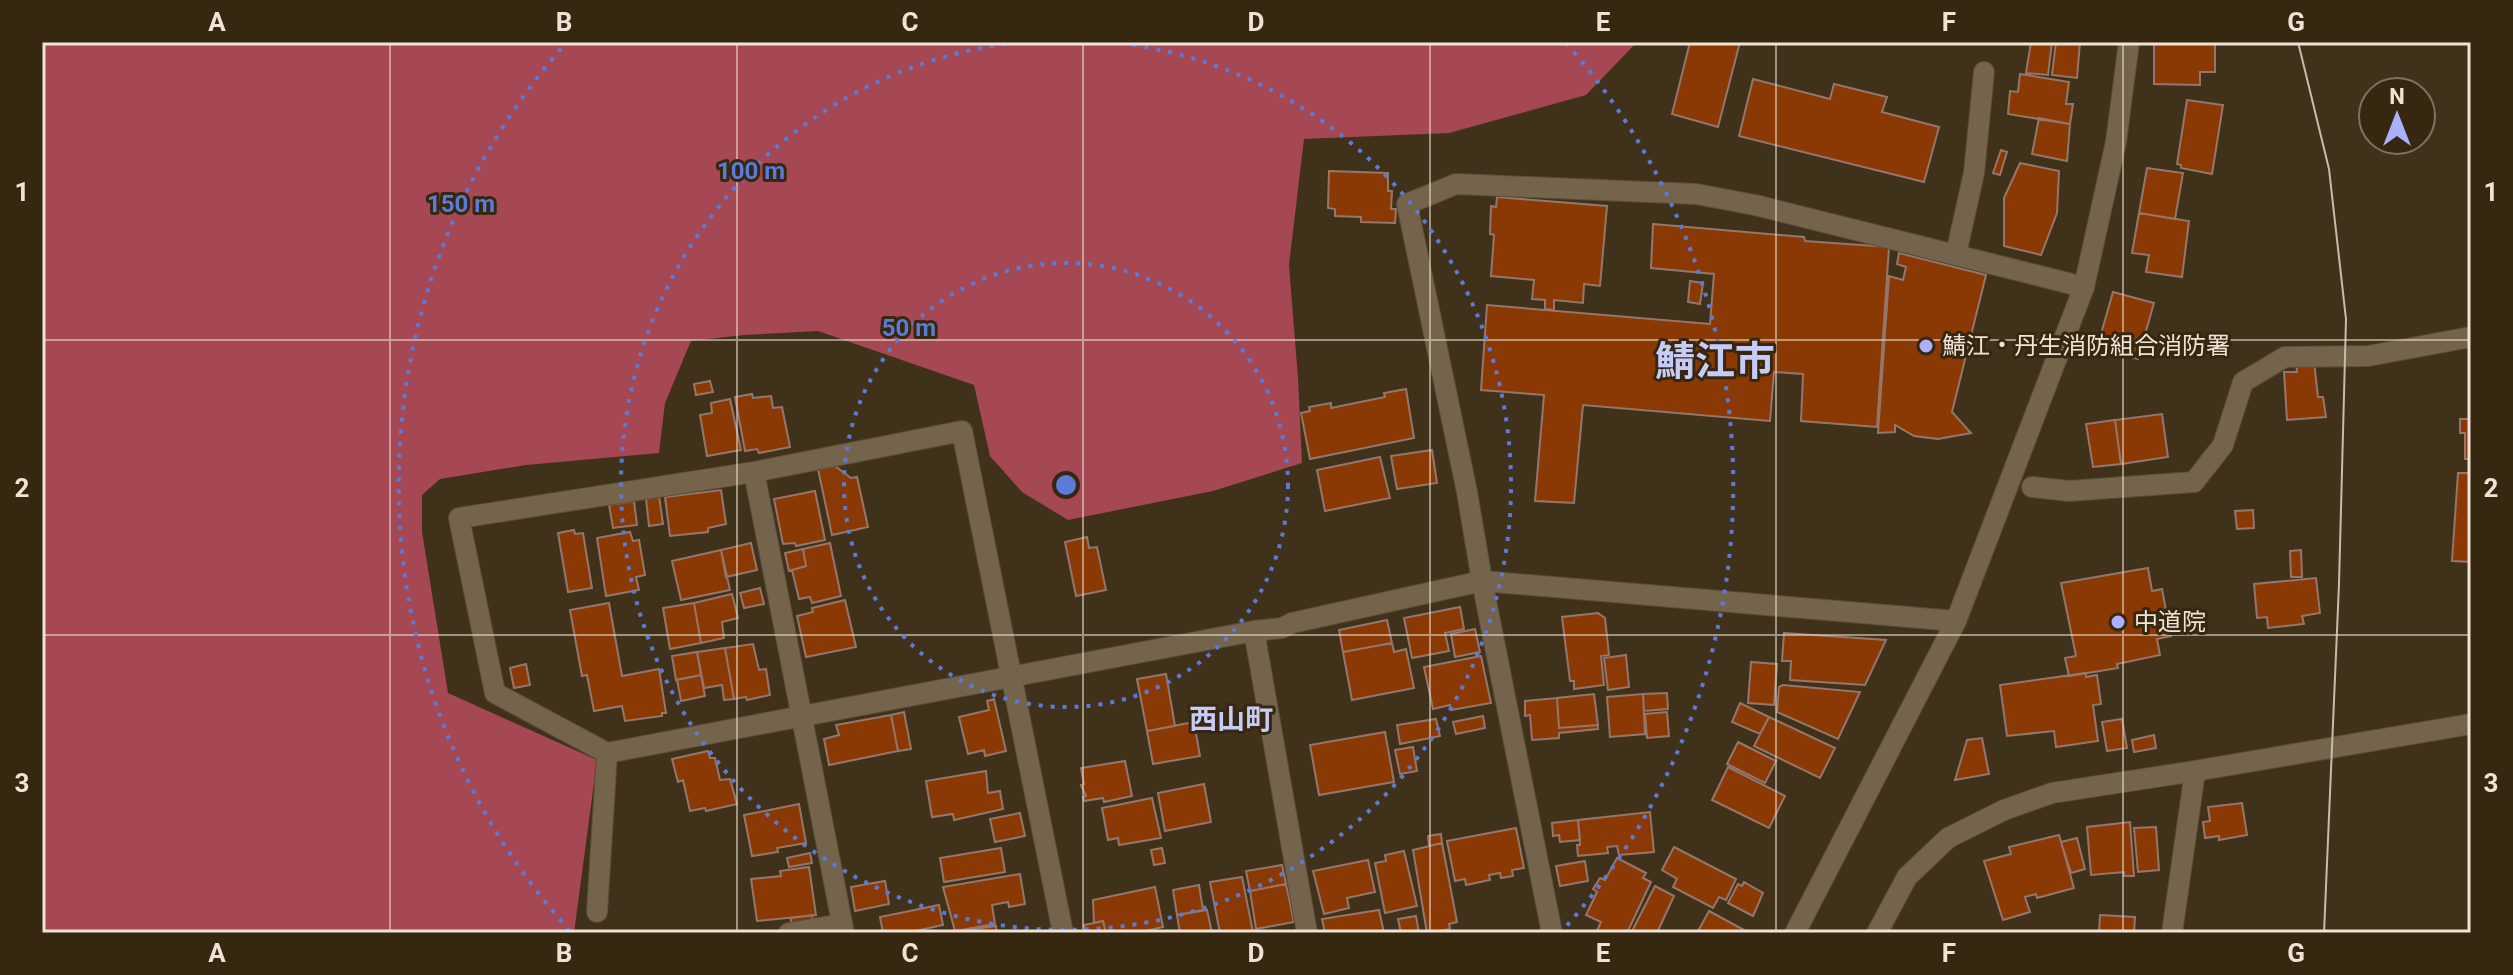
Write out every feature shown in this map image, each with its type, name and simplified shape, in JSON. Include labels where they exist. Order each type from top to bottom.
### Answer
[{"type":"street","points":[[1795,933],[1956,621],[2084,287],[2116,142],[2129,42]]},
{"type":"street","points":[[1956,254],[1974,173],[1984,72]]},
{"type":"street","points":[[1552,933],[1467,492],[1407,204],[1456,184],[1696,194],[1755,205],[2084,287]]},
{"type":"street","points":[[2032,487],[2069,491],[2194,482],[2223,445],[2243,382],[2285,357],[2368,356],[2471,337]]},
{"type":"street","points":[[1063,933],[1010,677],[962,431],[754,472],[459,518],[495,693],[607,753],[801,717],[1010,677],[1254,631],[1282,628],[1292,623],[1482,581],[1956,621]]},
{"type":"street","points":[[754,472],[843,928],[789,933]]},
{"type":"street","points":[[1254,631],[1307,933]]},
{"type":"street","points":[[1877,933],[1907,877],[1948,838],[2004,810],[2052,793],[2471,724]]},
{"type":"street","points":[[597,912],[607,753]]},
{"type":"street","points":[[2172,933],[2195,771]]},
{"type":"shaded area","points":[[42,42],[1637,42],[1586,95],[1449,133],[1304,139],[1289,265],[1302,463],[1213,491],[1068,520],[1022,492],[990,456],[974,385],[818,331],[691,341],[665,403],[659,453],[526,465],[440,479],[422,495],[422,532],[448,693],[597,760],[574,933],[42,933]]},
{"type":"building","points":[[1690,42],[1740,42],[1718,127],[1672,114]]},
{"type":"building","points":[[2031,42],[2052,42],[2048,75],[2026,73]]},
{"type":"building","points":[[2056,42],[2080,42],[2077,78],[2052,75]]},
{"type":"building","points":[[2154,42],[2215,42],[2215,72],[2200,72],[2200,85],[2154,84]]},
{"type":"building","points":[[2020,74],[2069,82],[2066,104],[2073,104],[2070,124],[2008,114],[2010,91],[2018,92]]},
{"type":"building","points":[[1753,79],[1830,99],[1834,84],[1887,97],[1882,112],[1939,127],[1924,182],[1739,136]]},
{"type":"building","points":[[2187,100],[2223,105],[2212,174],[2181,168],[2177,164]]},
{"type":"building","points":[[2039,118],[2070,124],[2067,161],[2032,154]]},
{"type":"building","points":[[2001,150],[2007,152],[2000,175],[1993,173]]},
{"type":"building","points":[[2020,163],[2059,171],[2057,213],[2041,255],[2004,246],[2004,198]]},
{"type":"building","points":[[2147,168],[2183,173],[2175,219],[2139,213]]},
{"type":"building","points":[[1329,171],[1388,173],[1388,191],[1392,191],[1391,209],[1396,209],[1395,223],[1361,222],[1361,217],[1335,216],[1335,209],[1328,208]]},
{"type":"building","points":[[1497,197],[1607,206],[1600,286],[1584,284],[1583,303],[1554,300],[1554,310],[1545,309],[1545,300],[1532,299],[1534,280],[1491,276],[1494,235],[1490,234],[1491,206],[1496,207]]},
{"type":"building","points":[[2139,213],[2189,221],[2182,277],[2146,272],[2149,255],[2132,253]]},
{"type":"building","points":[[1653,224],[1889,247],[1877,427],[1801,421],[1803,374],[1774,372],[1770,421],[1583,405],[1574,503],[1535,501],[1544,395],[1481,390],[1487,305],[1710,324],[1714,274],[1651,268]]},
{"type":"building","name":"鯖江・丹生消防組合消防署","points":[[1899,253],[1986,275],[1952,412],[1971,433],[1938,439],[1914,436],[1895,425],[1895,432],[1878,433],[1889,276],[1903,280],[1906,267],[1897,264]]},
{"type":"building","points":[[1690,281],[1703,283],[1700,304],[1688,302]]},
{"type":"building","points":[[2113,292],[2154,303],[2138,359],[2097,348]]},
{"type":"building","points":[[2314,361],[2318,397],[2323,397],[2326,417],[2287,420],[2284,372],[2297,372],[2296,362]]},
{"type":"building","points":[[710,381],[713,392],[696,395],[694,384]]},
{"type":"building","points":[[1406,389],[1414,438],[1310,459],[1301,413],[1310,411],[1309,407],[1331,403],[1331,408],[1385,397],[1384,393]]},
{"type":"building","points":[[752,394],[753,398],[771,396],[773,408],[782,407],[790,447],[759,453],[757,449],[745,451],[735,397]]},
{"type":"building","points":[[730,399],[741,450],[707,456],[700,415],[712,413],[711,403]]},
{"type":"building","points":[[2162,414],[2168,457],[2121,464],[2115,420]]},
{"type":"building","points":[[2460,419],[2471,419],[2471,459],[2465,459],[2465,433],[2460,433]]},
{"type":"building","points":[[2115,420],[2121,464],[2093,467],[2086,424]]},
{"type":"building","points":[[1432,450],[1437,483],[1397,489],[1391,456]]},
{"type":"building","points":[[1380,457],[1390,498],[1325,511],[1317,470]]},
{"type":"building","points":[[835,466],[851,478],[857,477],[868,527],[832,535],[818,469]]},
{"type":"building","points":[[2458,473],[2471,473],[2471,562],[2452,561]]},
{"type":"building","points":[[721,490],[726,524],[708,528],[708,532],[670,536],[665,497]]},
{"type":"building","points":[[815,491],[825,540],[796,546],[795,543],[783,544],[774,499]]},
{"type":"building","points":[[659,496],[663,524],[649,526],[646,499]]},
{"type":"building","points":[[634,501],[637,525],[613,528],[609,505]]},
{"type":"building","points":[[2253,510],[2254,528],[2237,529],[2235,511]]},
{"type":"building","points":[[574,530],[575,534],[583,533],[592,588],[568,592],[558,533]]},
{"type":"building","points":[[630,532],[633,541],[639,540],[645,575],[636,577],[639,590],[606,596],[597,538]]},
{"type":"building","points":[[1087,537],[1089,548],[1097,547],[1106,590],[1076,596],[1065,542]]},
{"type":"building","points":[[751,543],[757,570],[726,577],[721,550]]},
{"type":"building","points":[[830,543],[841,596],[812,603],[810,597],[799,599],[792,570],[806,566],[803,549]]},
{"type":"building","points":[[803,549],[806,566],[789,571],[785,553]]},
{"type":"building","points":[[721,550],[730,590],[681,600],[672,561]]},
{"type":"building","points":[[2301,550],[2302,577],[2291,577],[2290,551]]},
{"type":"building","points":[[2148,568],[2152,591],[2162,589],[2171,636],[2157,639],[2160,655],[2117,664],[2118,668],[2069,676],[2065,658],[2076,656],[2061,583]]},
{"type":"building","points":[[2316,578],[2320,613],[2302,616],[2304,624],[2268,628],[2267,617],[2257,618],[2254,584]]},
{"type":"building","points":[[760,588],[764,604],[744,608],[740,593]]},
{"type":"building","points":[[732,594],[738,618],[722,622],[724,638],[701,643],[694,603]]},
{"type":"building","points":[[845,600],[856,647],[806,657],[797,616],[813,612],[812,608]]},
{"type":"building","points":[[609,603],[622,676],[659,669],[666,713],[662,716],[625,721],[622,706],[594,711],[587,675],[582,676],[570,610]]},
{"type":"building","points":[[694,603],[701,643],[670,649],[663,608]]},
{"type":"building","points":[[1460,607],[1464,629],[1445,633],[1449,651],[1412,658],[1404,618]]},
{"type":"building","points":[[1598,613],[1605,618],[1609,655],[1601,656],[1604,685],[1574,689],[1574,681],[1570,681],[1562,617]]},
{"type":"building","points":[[1387,620],[1392,643],[1343,652],[1339,630]]},
{"type":"building","points":[[1475,629],[1480,652],[1455,657],[1451,634]]},
{"type":"building","points":[[1784,633],[1886,640],[1865,685],[1790,680],[1791,661],[1782,661]]},
{"type":"building","points":[[1392,643],[1394,652],[1406,649],[1414,688],[1352,700],[1343,652]]},
{"type":"building","points":[[753,644],[759,670],[766,669],[770,695],[747,700],[746,697],[734,699],[725,648]]},
{"type":"building","points":[[725,648],[734,699],[724,700],[722,685],[704,688],[697,652]]},
{"type":"building","points":[[697,652],[701,675],[676,680],[672,656]]},
{"type":"building","points":[[1626,655],[1629,687],[1608,690],[1604,658]]},
{"type":"building","points":[[1481,656],[1491,703],[1451,710],[1450,705],[1433,709],[1424,667]]},
{"type":"building","points":[[1751,662],[1777,664],[1774,705],[1748,703]]},
{"type":"building","points":[[526,664],[530,685],[514,688],[510,668]]},
{"type":"building","points":[[2086,673],[2086,677],[2097,675],[2101,704],[2093,705],[2098,741],[2056,747],[2054,731],[2007,736],[2000,685]]},
{"type":"building","points":[[1166,674],[1175,726],[1147,731],[1137,679]]},
{"type":"building","points":[[701,675],[705,696],[681,701],[677,680]]},
{"type":"building","points":[[1779,687],[1860,692],[1838,739],[1777,712]]},
{"type":"building","points":[[1667,693],[1668,709],[1644,711],[1643,694]]},
{"type":"building","points":[[1594,694],[1598,725],[1559,728],[1557,698]]},
{"type":"building","points":[[1643,694],[1645,734],[1610,737],[1607,697]]},
{"type":"building","points":[[1557,698],[1559,728],[1598,725],[1598,729],[1559,733],[1559,738],[1532,740],[1530,715],[1525,716],[1525,701]]},
{"type":"building","points":[[994,699],[1006,751],[985,756],[984,750],[968,754],[959,717],[989,710],[987,701]]},
{"type":"building","points":[[1740,703],[1769,717],[1760,734],[1732,722]]},
{"type":"building","points":[[904,712],[911,749],[898,751],[891,715]]},
{"type":"building","points":[[1667,712],[1669,736],[1647,738],[1645,714]]},
{"type":"building","points":[[891,715],[898,751],[829,765],[824,739],[839,735],[836,725]]},
{"type":"building","points":[[1483,716],[1485,728],[1456,734],[1453,722]]},
{"type":"building","points":[[1769,717],[1835,748],[1820,778],[1754,746]]},
{"type":"building","points":[[1436,719],[1440,736],[1400,744],[1397,725]]},
{"type":"building","points":[[2122,719],[2127,748],[2107,751],[2102,722]]},
{"type":"building","points":[[1194,722],[1200,756],[1153,764],[1147,731]]},
{"type":"building","points":[[1385,732],[1394,782],[1319,795],[1310,745]]},
{"type":"building","points":[[2154,735],[2156,748],[2134,752],[2132,740]]},
{"type":"building","points":[[1982,738],[1989,774],[1955,780],[1967,740]]},
{"type":"building","points":[[1738,742],[1776,761],[1765,783],[1727,764]]},
{"type":"building","points":[[1413,747],[1417,771],[1400,774],[1395,750]]},
{"type":"building","points":[[708,751],[710,758],[715,758],[720,780],[730,779],[737,804],[690,811],[683,780],[678,782],[672,759]]},
{"type":"building","points":[[1125,761],[1132,796],[1104,802],[1103,798],[1084,801],[1083,797],[1086,796],[1081,785],[1084,784],[1081,768]]},
{"type":"building","points":[[1728,767],[1785,796],[1769,828],[1712,800]]},
{"type":"building","points":[[986,771],[988,793],[1000,791],[1003,809],[954,820],[953,814],[932,817],[926,781]]},
{"type":"building","points":[[1204,784],[1211,822],[1165,831],[1158,793]]},
{"type":"building","points":[[1152,798],[1161,838],[1119,845],[1118,838],[1108,840],[1102,808]]},
{"type":"building","points":[[2242,803],[2247,835],[2219,840],[2219,836],[2205,838],[2203,822],[2210,821],[2208,807]]},
{"type":"building","points":[[799,804],[806,843],[752,856],[744,815]]},
{"type":"building","points":[[1650,812],[1654,852],[1619,855],[1617,846],[1607,847],[1608,853],[1578,856],[1578,820]]},
{"type":"building","points":[[1020,813],[1025,836],[995,842],[990,819]]},
{"type":"building","points":[[1578,820],[1580,840],[1560,842],[1559,835],[1553,836],[1552,823]]},
{"type":"building","points":[[2130,822],[2134,876],[2124,876],[2124,872],[2091,875],[2087,827]]},
{"type":"building","points":[[2156,827],[2159,870],[2138,872],[2134,828]]},
{"type":"building","points":[[1516,828],[1524,868],[1512,870],[1513,876],[1501,878],[1500,873],[1489,875],[1490,880],[1466,885],[1465,879],[1455,881],[1447,841]]},
{"type":"building","points":[[1441,834],[1442,843],[1429,846],[1428,836]]},
{"type":"building","points":[[2059,835],[2074,888],[2037,898],[2036,894],[2025,897],[2030,912],[2003,920],[1984,861],[2011,854],[2009,847]]},
{"type":"building","points":[[2077,838],[2085,869],[2071,873],[2061,842]]},
{"type":"building","points":[[1442,843],[1457,922],[1449,924],[1450,929],[1427,933],[1413,850]]},
{"type":"building","points":[[1674,847],[1736,879],[1726,900],[1719,897],[1713,908],[1673,887],[1677,879],[1662,870]]},
{"type":"building","points":[[1001,848],[1005,872],[944,882],[940,858]]},
{"type":"building","points":[[1162,848],[1165,863],[1154,865],[1151,850]]},
{"type":"building","points":[[1404,851],[1417,906],[1385,913],[1375,863],[1386,861],[1385,855]]},
{"type":"building","points":[[810,853],[812,863],[789,867],[787,858]]},
{"type":"building","points":[[1617,858],[1646,873],[1643,878],[1651,882],[1627,933],[1602,933],[1597,931],[1601,922],[1586,915],[1597,892],[1593,889],[1600,878],[1605,880]]},
{"type":"building","points":[[1368,860],[1375,892],[1347,898],[1349,908],[1324,914],[1313,871]]},
{"type":"building","points":[[1585,861],[1588,881],[1560,886],[1556,866]]},
{"type":"building","points":[[1282,865],[1286,884],[1250,891],[1246,871]]},
{"type":"building","points":[[809,867],[816,915],[757,921],[751,879],[781,876],[780,871]]},
{"type":"building","points":[[1020,874],[1025,904],[1009,907],[1008,902],[992,905],[995,924],[955,931],[943,887]]},
{"type":"building","points":[[1242,877],[1253,932],[1220,933],[1210,882]]},
{"type":"building","points":[[885,881],[889,904],[855,911],[851,887]]},
{"type":"building","points":[[1744,882],[1763,893],[1753,916],[1728,903],[1738,884],[1742,886]]},
{"type":"building","points":[[1286,884],[1294,922],[1256,929],[1250,891]]},
{"type":"building","points":[[1199,885],[1203,910],[1177,915],[1173,890]]},
{"type":"building","points":[[1655,886],[1674,896],[1657,933],[1631,933]]},
{"type":"building","points":[[1155,887],[1163,927],[1136,933],[1106,933],[1103,921],[1094,923],[1093,900]]},
{"type":"building","points":[[939,905],[943,925],[906,933],[883,933],[880,917]]},
{"type":"building","points":[[1207,910],[1212,933],[1180,933],[1177,915]]},
{"type":"building","points":[[1379,910],[1384,933],[1325,933],[1322,919]]},
{"type":"building","points":[[1709,911],[1744,930],[1743,933],[1697,933]]},
{"type":"building","points":[[812,915],[813,920],[791,924],[791,918]]},
{"type":"building","points":[[2100,915],[2135,917],[2134,933],[2099,933]]},
{"type":"building","points":[[1416,916],[1419,933],[1401,933],[1398,919]]},
{"type":"building","points":[[1103,921],[1106,933],[1086,933],[1084,925]]},
{"type":"building","points":[[996,926],[997,933],[968,933],[968,930]]},
{"type":"tram line","points":[[2298,42],[2329,169],[2346,319],[2339,584],[2324,933]]},
{"type":"place","name":"鯖江・丹生消防組合消防署","points":[[1926,346]]},
{"type":"place","name":"中道院","points":[[2118,622]]},
{"type":"district","name":"鯖江市","points":[[1715,361]]},
{"type":"district","name":"西山町","points":[[1231,719]]}]
